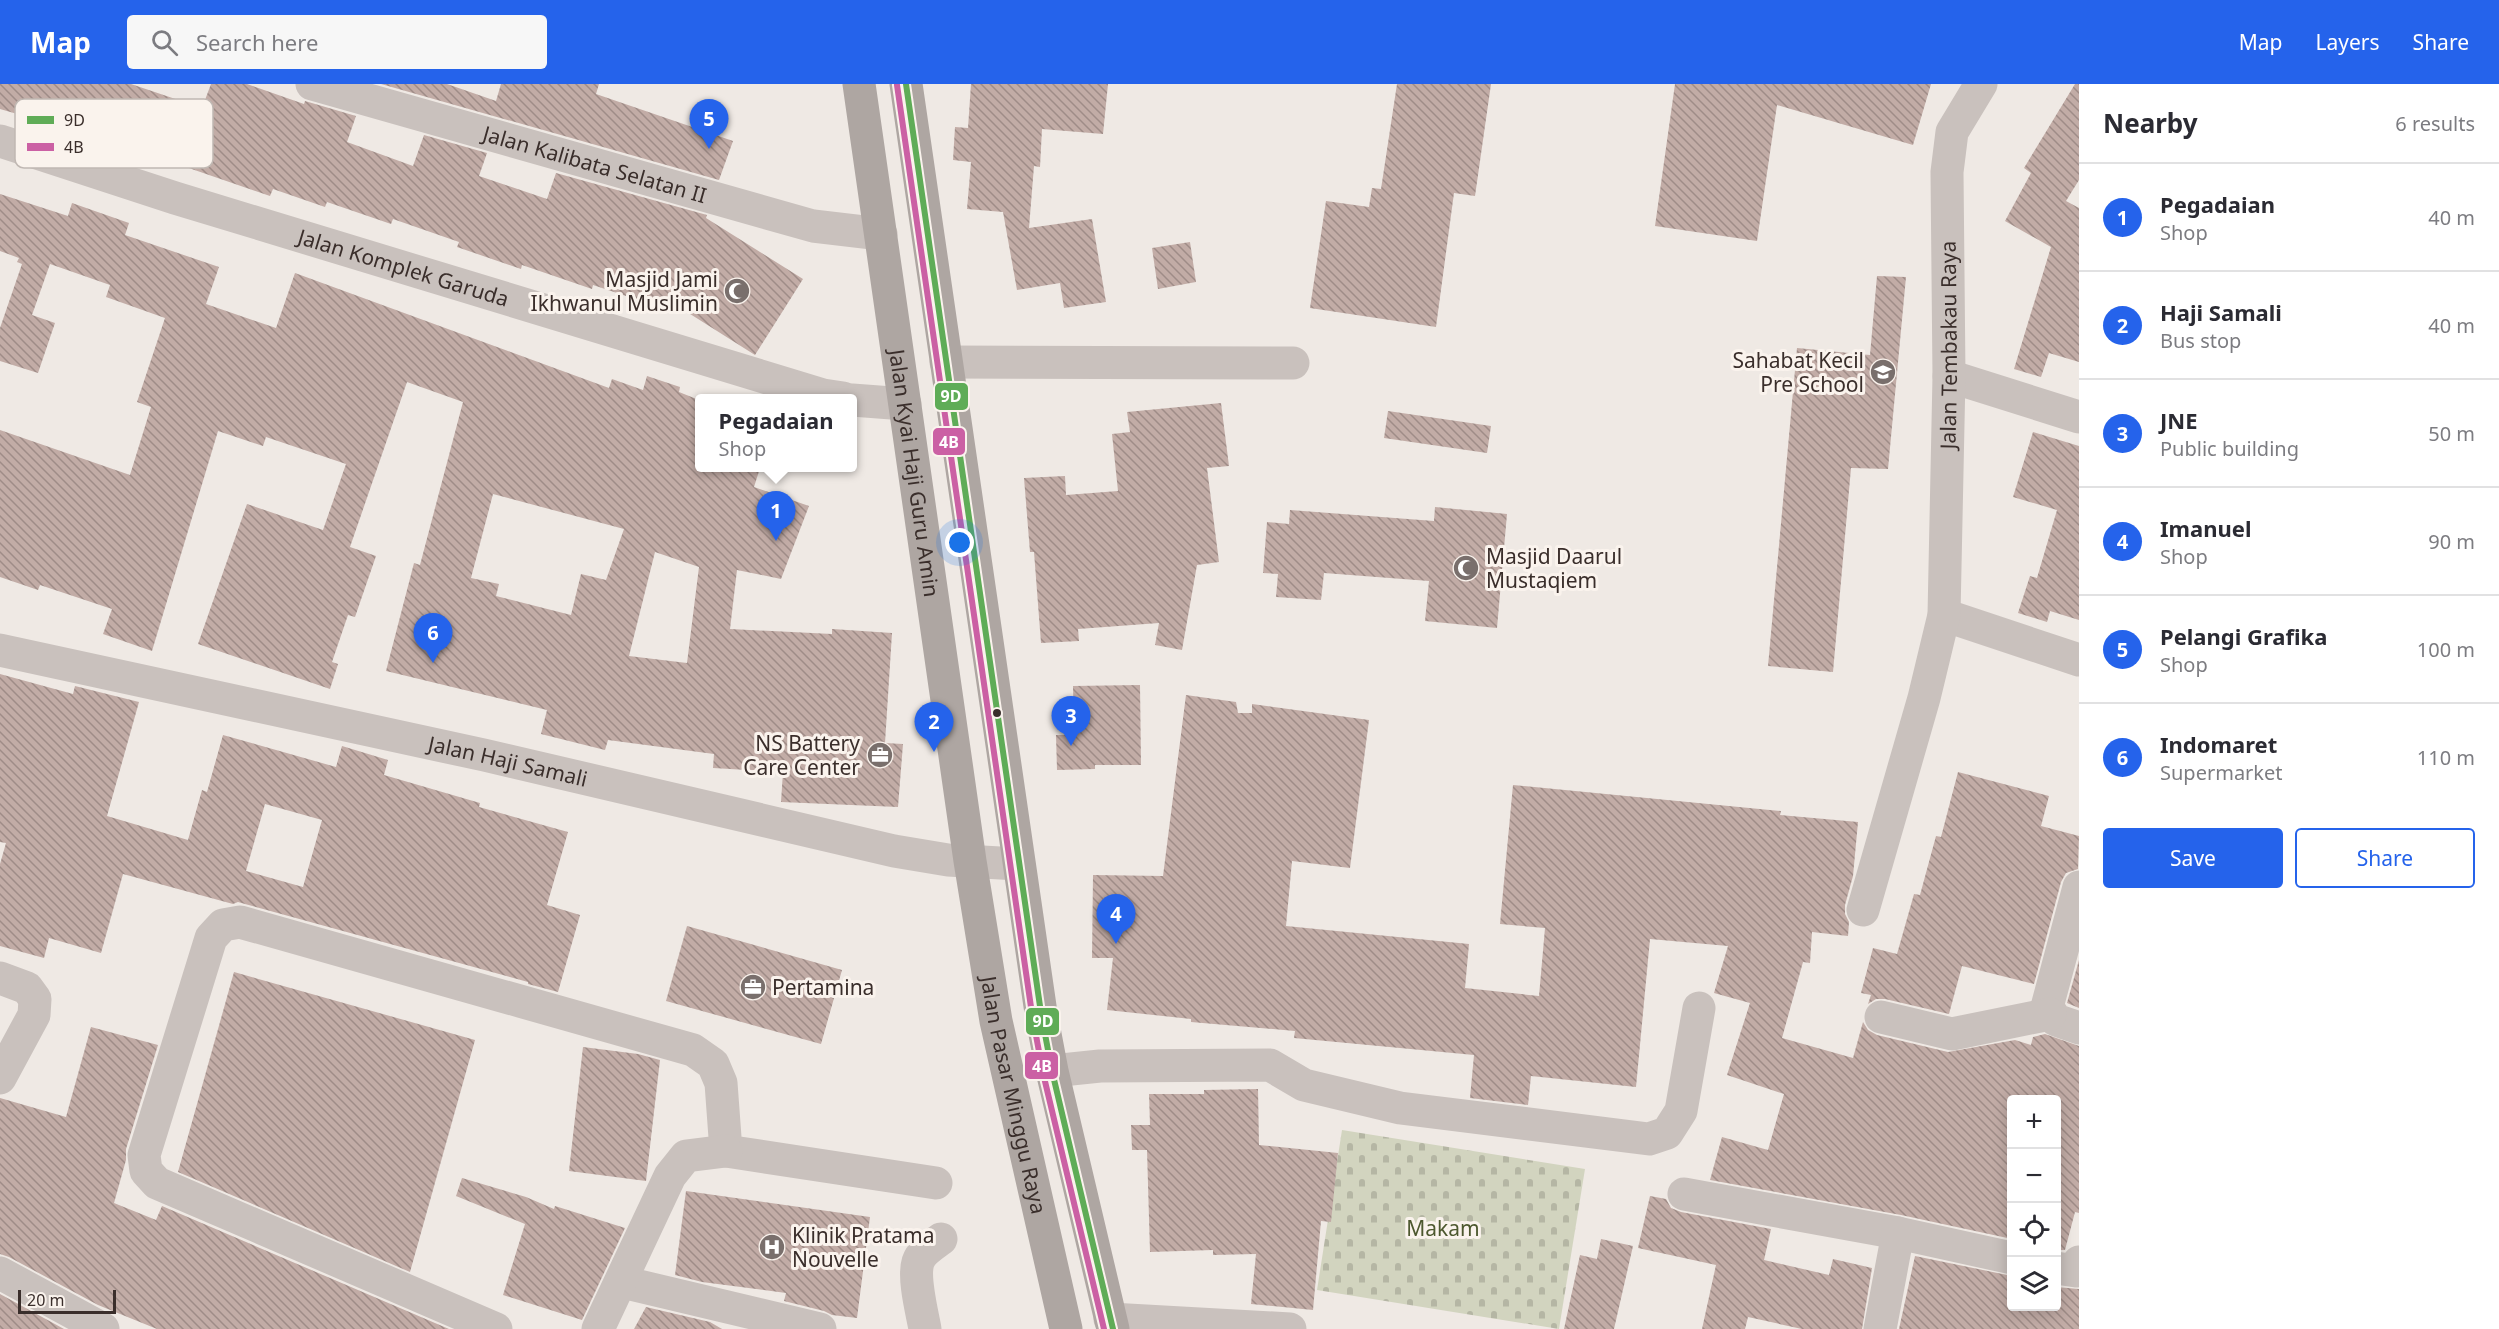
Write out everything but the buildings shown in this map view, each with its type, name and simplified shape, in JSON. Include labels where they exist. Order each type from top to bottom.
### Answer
[{"type":"main road","name":"Jalan Kyai Haji Guru Amin","points":[[859,84],[873,234],[879,402],[959,860]]},
{"type":"main road","points":[[906,84],[1018,864]]},
{"type":"main road","name":"Jalan Pasar Minggu Raya","points":[[959,860],[1066,1329]]},
{"type":"main road","name":"Jalan Pasar Minggu Raya","points":[[1018,864],[1052,1071],[1111,1324]]},
{"type":"street","name":"Jalan Kalibata Selatan II","points":[[312,84],[359,90],[813,225],[873,234]]},
{"type":"street","name":"Jalan Tembakau Raya","points":[[1863,910],[1924,698],[1944,615],[1949,376],[1947,172],[1952,132],[1981,84]]},
{"type":"street","name":"Jalan Komplek Garuda","points":[[0,141],[15,146]]},
{"type":"street","name":"Jalan Komplek Garuda","points":[[83,168],[187,202],[824,394]]},
{"type":"street","points":[[946,362],[1293,363]]},
{"type":"street","points":[[1949,376],[2079,417]]},
{"type":"street","points":[[1944,615],[2079,660]]},
{"type":"street","name":"Jalan Haji Samali","points":[[0,650],[484,755],[894,851],[959,860],[1018,864]]},
{"type":"street","points":[[2065,1021],[2048,1007],[2079,887]]},
{"type":"street","points":[[496,1329],[157,1183],[146,1171],[144,1155],[147,1144],[212,938],[223,925],[240,922],[693,1050],[713,1064],[721,1083],[726,1151]]},
{"type":"street","points":[[0,978],[27,988],[35,999],[34,1015],[0,1078]]},
{"type":"street","points":[[1052,1071],[1100,1066],[1270,1065],[1304,1085],[1400,1108],[1649,1139],[1667,1133],[1681,1111],[1699,1008]]},
{"type":"street","points":[[1881,1017],[1952,1034],[2065,1021]]},
{"type":"street","points":[[598,1329],[670,1176],[686,1156],[726,1151],[936,1183]]},
{"type":"street","points":[[1684,1194],[1898,1233],[2007,1257]]},
{"type":"street","points":[[1880,1329],[1898,1233]]},
{"type":"street","points":[[925,1329],[917,1276],[918,1262],[924,1252],[941,1239]]},
{"type":"street","points":[[0,1273],[103,1329]]},
{"type":"street","points":[[622,1282],[820,1329]]},
{"type":"street","points":[[1111,1324],[1290,1329]]},
{"type":"green space","name":"Makam","points":[[1342,1130],[1585,1169],[1559,1329],[1317,1290]]},
{"type":"transit line","name":"9D","points":[[906,84],[1041,1013],[1052,1071],[1113,1329]]},
{"type":"transit line","name":"4B","points":[[897,85],[1032,1014],[1043,1073],[1104,1329]]},
{"type":"place","name":"Pelangi Grafika","points":[[709,149]]},
{"type":"place","name":"Masjid Jami Ikhwanul Muslimin","points":[[737,291]]},
{"type":"place","name":"Sahabat Kecil Pre School","points":[[1883,372]]},
{"type":"place","name":"Pegadaian","points":[[776,541]]},
{"type":"place","name":"Masjid Daarul Mustaqiem","points":[[1466,568]]},
{"type":"place","name":"Indomaret","points":[[433,663]]},
{"type":"place","name":"JNE","points":[[1071,746]]},
{"type":"place","name":"Haji Samali","points":[[934,752]]},
{"type":"place","name":"NS Battery Care Center","points":[[880,755]]},
{"type":"place","name":"Imanuel","points":[[1116,944]]},
{"type":"place","name":"Pertamina","points":[[753,987]]},
{"type":"place","name":"Klinik Pratama Nouvelle","points":[[772,1247]]}]
